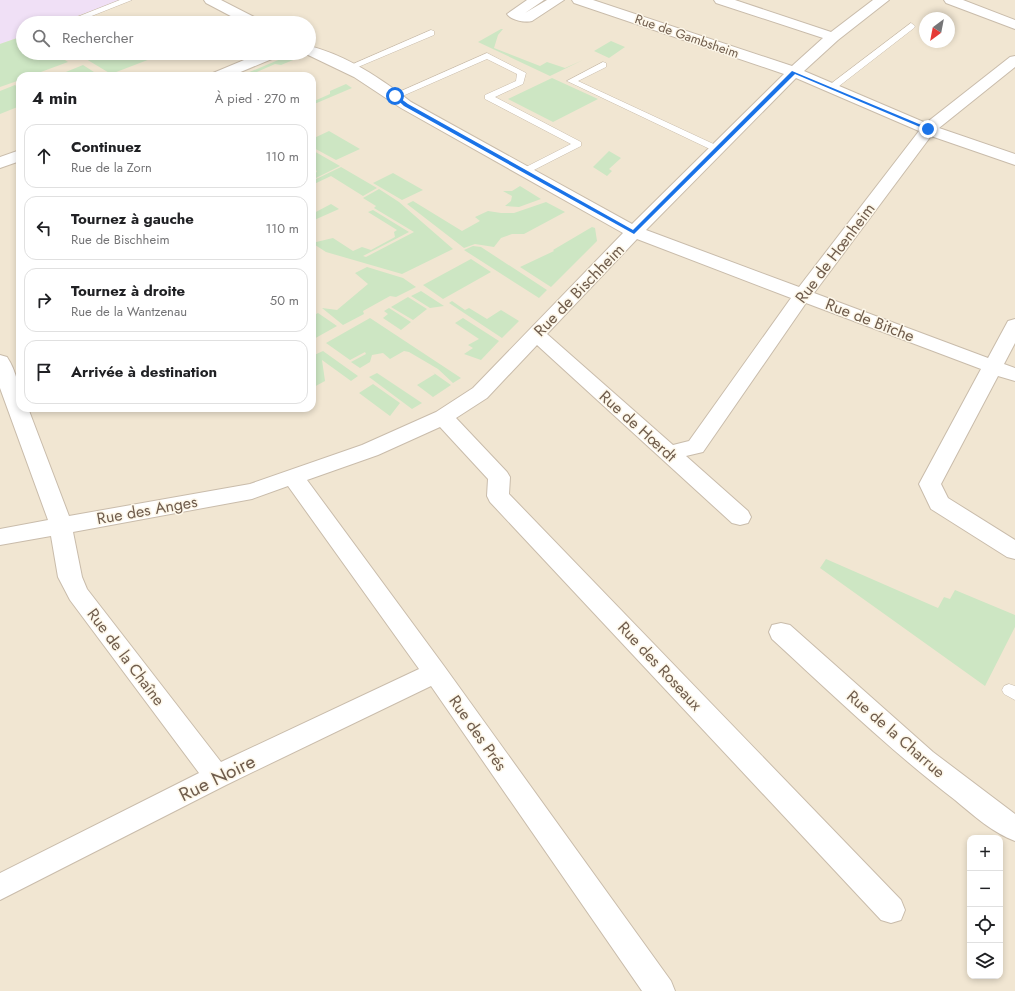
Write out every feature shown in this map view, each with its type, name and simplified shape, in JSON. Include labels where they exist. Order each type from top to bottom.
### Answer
[{"type":"street","points":[[211,0],[242,16]]},
{"type":"street","points":[[537,0],[514,14],[527,18],[557,0]]},
{"type":"street","points":[[721,0],[832,37]]},
{"type":"street","name":"Rue de Bischheim","points":[[293,477],[370,450],[443,417],[480,393],[634,232],[794,72],[832,37],[882,0]]},
{"type":"street","points":[[951,0],[1015,25]]},
{"type":"street","name":"Rue de Gambsheim","points":[[589,1],[794,72],[928,129],[1015,160]]},
{"type":"street","name":"Rue de Bitche","points":[[316,53],[331,58],[384,88],[406,105],[634,232],[1015,375]]},
{"type":"street","points":[[228,72],[257,60]]},
{"type":"street","name":"Rue de Hœnheim","points":[[669,453],[696,446],[804,295],[928,129],[1015,60]]},
{"type":"street","points":[[0,163],[16,157]]},
{"type":"street","points":[[1015,325],[930,484],[939,502],[1015,551]]},
{"type":"street","name":"Rue de Hœrdt","points":[[536,334],[740,517]]},
{"type":"street","name":"Rue de la Chaîne","points":[[0,361],[16,404]]},
{"type":"street","name":"Rue de la Chaîne","points":[[19,412],[61,526],[70,577],[78,594],[217,777]]},
{"type":"street","name":"Rue des Roseaux","points":[[443,417],[499,477],[498,496],[890,910]]},
{"type":"street","name":"Rue des Anges","points":[[0,537],[245,492],[293,477]]},
{"type":"street","name":"Rue des Prés","points":[[293,477],[435,673],[660,991]]},
{"type":"street","name":"Rue de la Charrue","points":[[781,632],[894,735],[977,804],[1015,829]]},
{"type":"street","name":"Rue Noire","points":[[0,886],[217,777],[435,673]]},
{"type":"lane","points":[[85,16],[128,0]]},
{"type":"lane","points":[[831,88],[911,26]]},
{"type":"lane","points":[[348,68],[431,33]]},
{"type":"lane","points":[[395,96],[487,56],[522,73],[520,82],[488,97],[578,144],[525,171]]},
{"type":"lane","points":[[603,65],[571,81],[717,149]]},
{"type":"shaded area","points":[[0,0],[1015,0],[1015,991],[0,991]]},
{"type":"shaded area","points":[[0,0],[122,0],[77,16],[16,16],[16,38],[0,44]]},
{"type":"green space","points":[[503,29],[498,35],[494,48],[540,66],[547,62],[565,68],[583,60],[550,76],[478,42]]},
{"type":"green space","points":[[16,38],[16,60],[65,60],[68,62],[41,72],[16,72],[16,81],[0,87],[0,44]]},
{"type":"green space","points":[[611,41],[625,47],[609,58],[594,51]]},
{"type":"green space","points":[[88,60],[148,60],[116,72],[108,72]]},
{"type":"green space","points":[[278,60],[293,60],[281,65],[275,64],[257,72],[250,72]]},
{"type":"green space","points":[[83,65],[94,72],[66,72]]},
{"type":"green space","points":[[552,78],[598,99],[553,122],[508,99]]},
{"type":"green space","points":[[346,84],[352,88],[316,103],[316,100],[330,94],[330,91]]},
{"type":"green space","points":[[16,86],[16,108],[0,114],[0,91]]},
{"type":"green space","points":[[329,131],[360,149],[336,160],[316,149],[316,137]]},
{"type":"green space","points":[[609,151],[621,158],[609,169],[612,171],[607,176],[593,167]]},
{"type":"green space","points":[[316,152],[340,166],[316,178]]},
{"type":"green space","points":[[341,167],[377,188],[363,196],[331,176],[316,183],[316,179]]},
{"type":"green space","points":[[393,173],[423,190],[402,200],[373,183]]},
{"type":"green space","points":[[520,186],[541,199],[519,207],[505,206],[511,201],[512,196],[503,191],[512,191]]},
{"type":"green space","points":[[379,189],[399,202],[453,249],[402,274],[326,252],[316,246],[316,242],[333,238],[353,251],[362,247],[371,250],[395,237],[394,232],[397,230],[368,212],[373,210],[409,232],[363,256],[366,257],[414,232],[374,208],[376,206],[363,198]]},
{"type":"green space","points":[[413,201],[462,231],[480,221],[475,217],[488,211],[514,213],[546,202],[565,212],[524,234],[512,234],[501,238],[494,247],[475,244],[464,248],[407,204]]},
{"type":"green space","points":[[331,204],[339,209],[316,219],[316,212]]},
{"type":"green space","points":[[592,227],[595,228],[597,241],[551,287],[520,267],[554,251],[553,250]]},
{"type":"green space","points":[[473,246],[481,247],[547,290],[539,298],[464,250]]},
{"type":"green space","points":[[471,259],[491,272],[443,299],[423,285]]},
{"type":"green space","points":[[367,267],[403,278],[416,287],[396,297],[390,296],[363,311],[364,314],[343,325],[322,308],[337,310],[368,284],[355,273]]},
{"type":"green space","points":[[421,291],[444,306],[430,308],[411,296]]},
{"type":"green space","points":[[408,297],[427,309],[413,320],[391,307]]},
{"type":"green space","points":[[452,301],[465,310],[469,308],[487,319],[501,310],[519,321],[502,338],[449,303]]},
{"type":"green space","points":[[389,308],[411,322],[401,330],[383,318],[388,314],[384,311]]},
{"type":"green space","points":[[318,313],[337,326],[316,338],[316,314]]},
{"type":"green space","points":[[370,318],[461,378],[453,383],[438,369],[409,352],[404,351],[390,359],[383,353],[372,355],[370,362],[360,368],[351,362],[366,354],[365,352],[350,360],[326,343]]},
{"type":"green space","points":[[463,318],[499,341],[481,360],[464,354],[473,348],[468,345],[479,339],[455,323]]},
{"type":"green space","points":[[323,351],[358,376],[351,381],[322,360],[325,381],[316,386],[316,354]]},
{"type":"green space","points":[[431,371],[451,385],[433,397],[417,385],[435,374]]},
{"type":"green space","points":[[377,373],[422,403],[412,409],[369,377]]},
{"type":"green space","points":[[373,384],[400,403],[390,416],[359,393]]},
{"type":"green space","points":[[826,559],[938,608],[944,597],[950,599],[955,590],[1015,615],[1015,627],[985,686],[820,568]]},
{"type":"route","points":[[395,96],[406,105],[634,232],[794,72],[928,129]]}]
